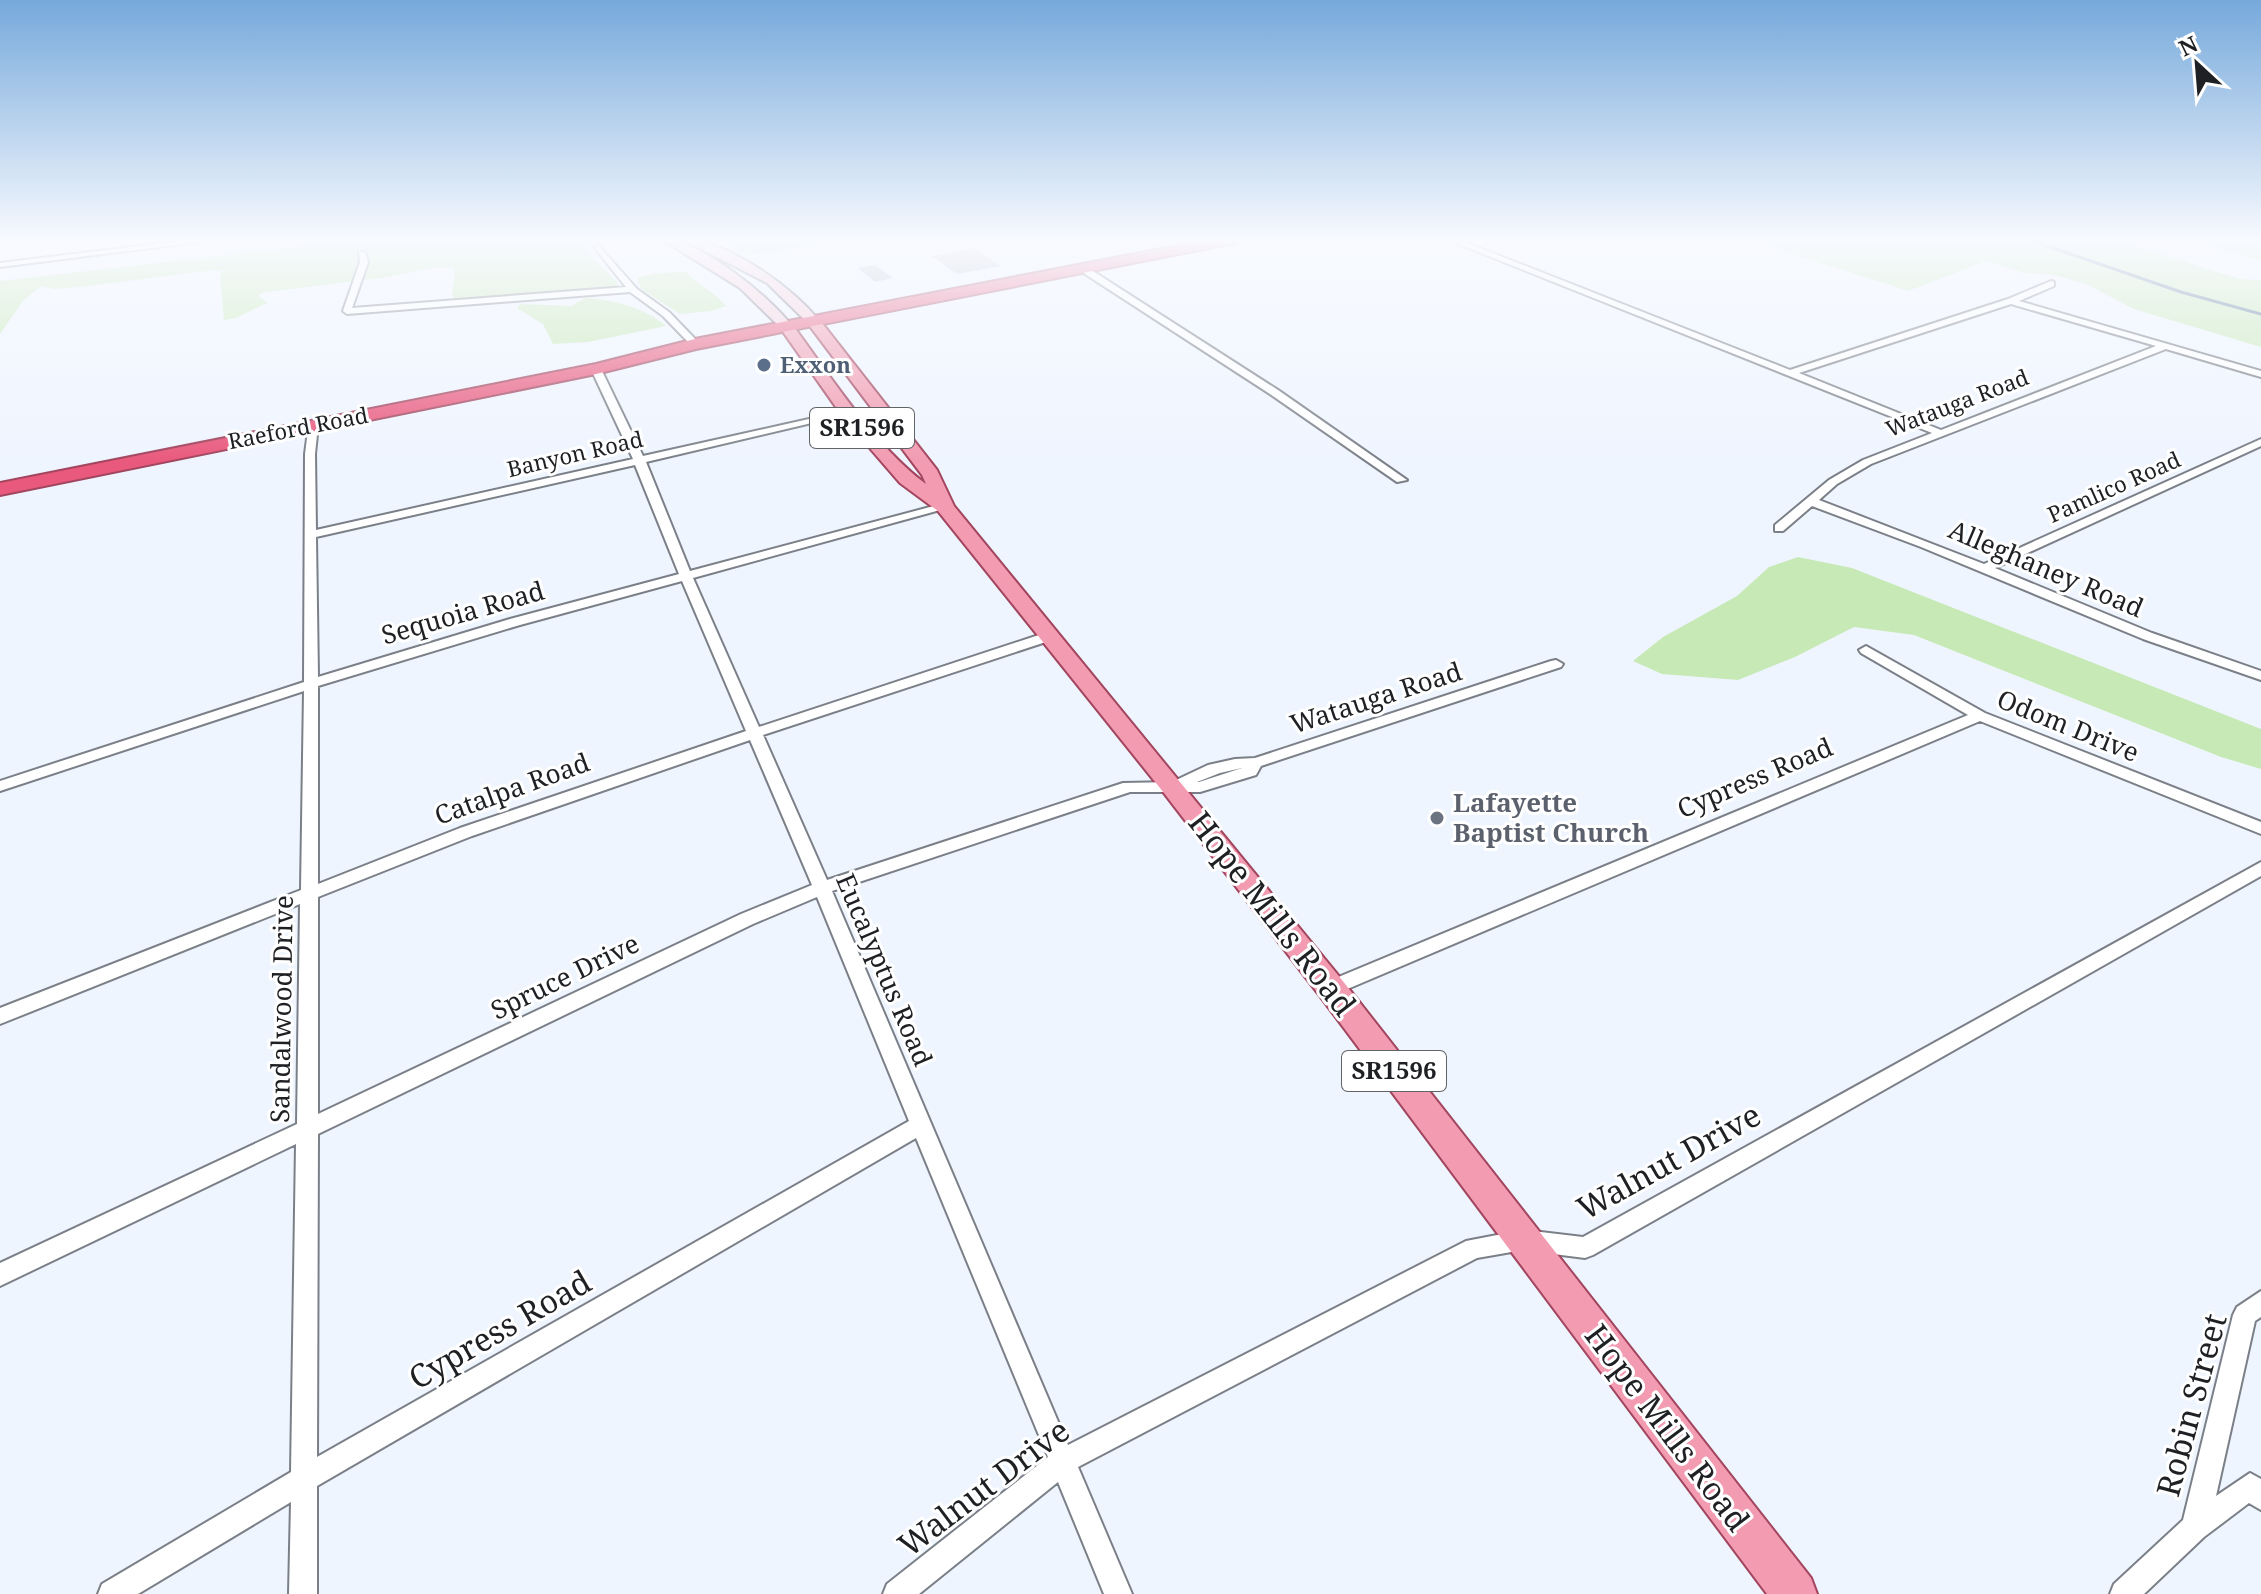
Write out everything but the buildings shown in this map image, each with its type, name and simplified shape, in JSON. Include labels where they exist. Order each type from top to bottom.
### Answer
[{"type":"highway","name":"Raeford Road","points":[[0,489],[596,369],[695,344],[877,313]]},
{"type":"highway","name":"Raeford Road","points":[[596,369],[664,361],[802,327]]},
{"type":"main road","points":[[790,313],[802,327]]},
{"type":"main road","points":[[799,313],[802,327]]},
{"type":"main road","name":"Hope Mills Road","points":[[802,327],[849,413],[907,479],[945,507],[1173,787],[1331,988],[1795,1594]]},
{"type":"main road","name":"Hope Mills Road","points":[[802,327],[931,474],[945,507]]},
{"type":"street","points":[[665,313],[695,344]]},
{"type":"street","points":[[1152,313],[1274,392],[1401,480]]},
{"type":"street","points":[[1639,313],[1938,432]]},
{"type":"street","points":[[1790,373],[1973,313]]},
{"type":"street","points":[[2054,313],[2261,374]]},
{"type":"street","name":"Watauga Road","points":[[1779,528],[1849,471],[1938,432],[2166,346]]},
{"type":"street","name":"Eucalyptus Road","points":[[596,369],[639,460],[686,577],[822,888],[1118,1594]]},
{"type":"street","name":"Banyon Road","points":[[311,535],[849,413]]},
{"type":"street","name":"Sandalwood Drive","points":[[303,1594],[311,686],[310,446],[313,425]]},
{"type":"street","name":"Pamlico Road","points":[[1983,569],[2261,442]]},
{"type":"street","name":"Alleghaney Road","points":[[1813,502],[1891,529],[2125,630],[2261,676]]},
{"type":"street","name":"Sequoia Road","points":[[0,786],[357,669],[515,622],[945,507]]},
{"type":"street","name":"Catalpa Road","points":[[0,1016],[466,832],[1050,636]]},
{"type":"street","name":"Odom Drive","points":[[1866,650],[1980,716],[2261,828]]},
{"type":"street","name":"Watauga Road","points":[[1173,787],[1200,787],[1227,772],[1250,771],[1256,763],[1556,664]]},
{"type":"street","name":"Cypress Road","points":[[1331,988],[1980,716]]},
{"type":"street","name":"Spruce Drive","points":[[0,1275],[747,919],[822,888],[1129,787],[1173,787]]},
{"type":"street","name":"Walnut Drive","points":[[897,1594],[1062,1462],[1474,1248],[1523,1240],[1585,1248],[2261,868]]},
{"type":"street","name":"Cypress Road","points":[[112,1594],[304,1479],[921,1125]]},
{"type":"street","name":"Robin Street","points":[[2195,1528],[2245,1315],[2261,1302]]},
{"type":"street","name":"Robin Street","points":[[2124,1594],[2195,1528],[2250,1486],[2261,1497]]},
{"type":"green space","points":[[0,313],[14,313],[0,334]]},
{"type":"green space","points":[[223,313],[246,313],[236,318],[224,320]]},
{"type":"green space","points":[[526,313],[647,313],[666,326],[588,342],[553,344],[543,324]]},
{"type":"green space","points":[[2149,313],[2261,313],[2261,347]]},
{"type":"green space","points":[[1798,557],[1852,568],[2261,729],[2261,769],[2221,757],[1914,635],[1854,627],[1795,657],[1738,680],[1662,674],[1633,661],[1663,637],[1737,596],[1769,567]]},
{"type":"place","name":"Exxon","points":[[764,365]]},
{"type":"place","name":"Lafayette Baptist Church","points":[[1437,818]]}]
